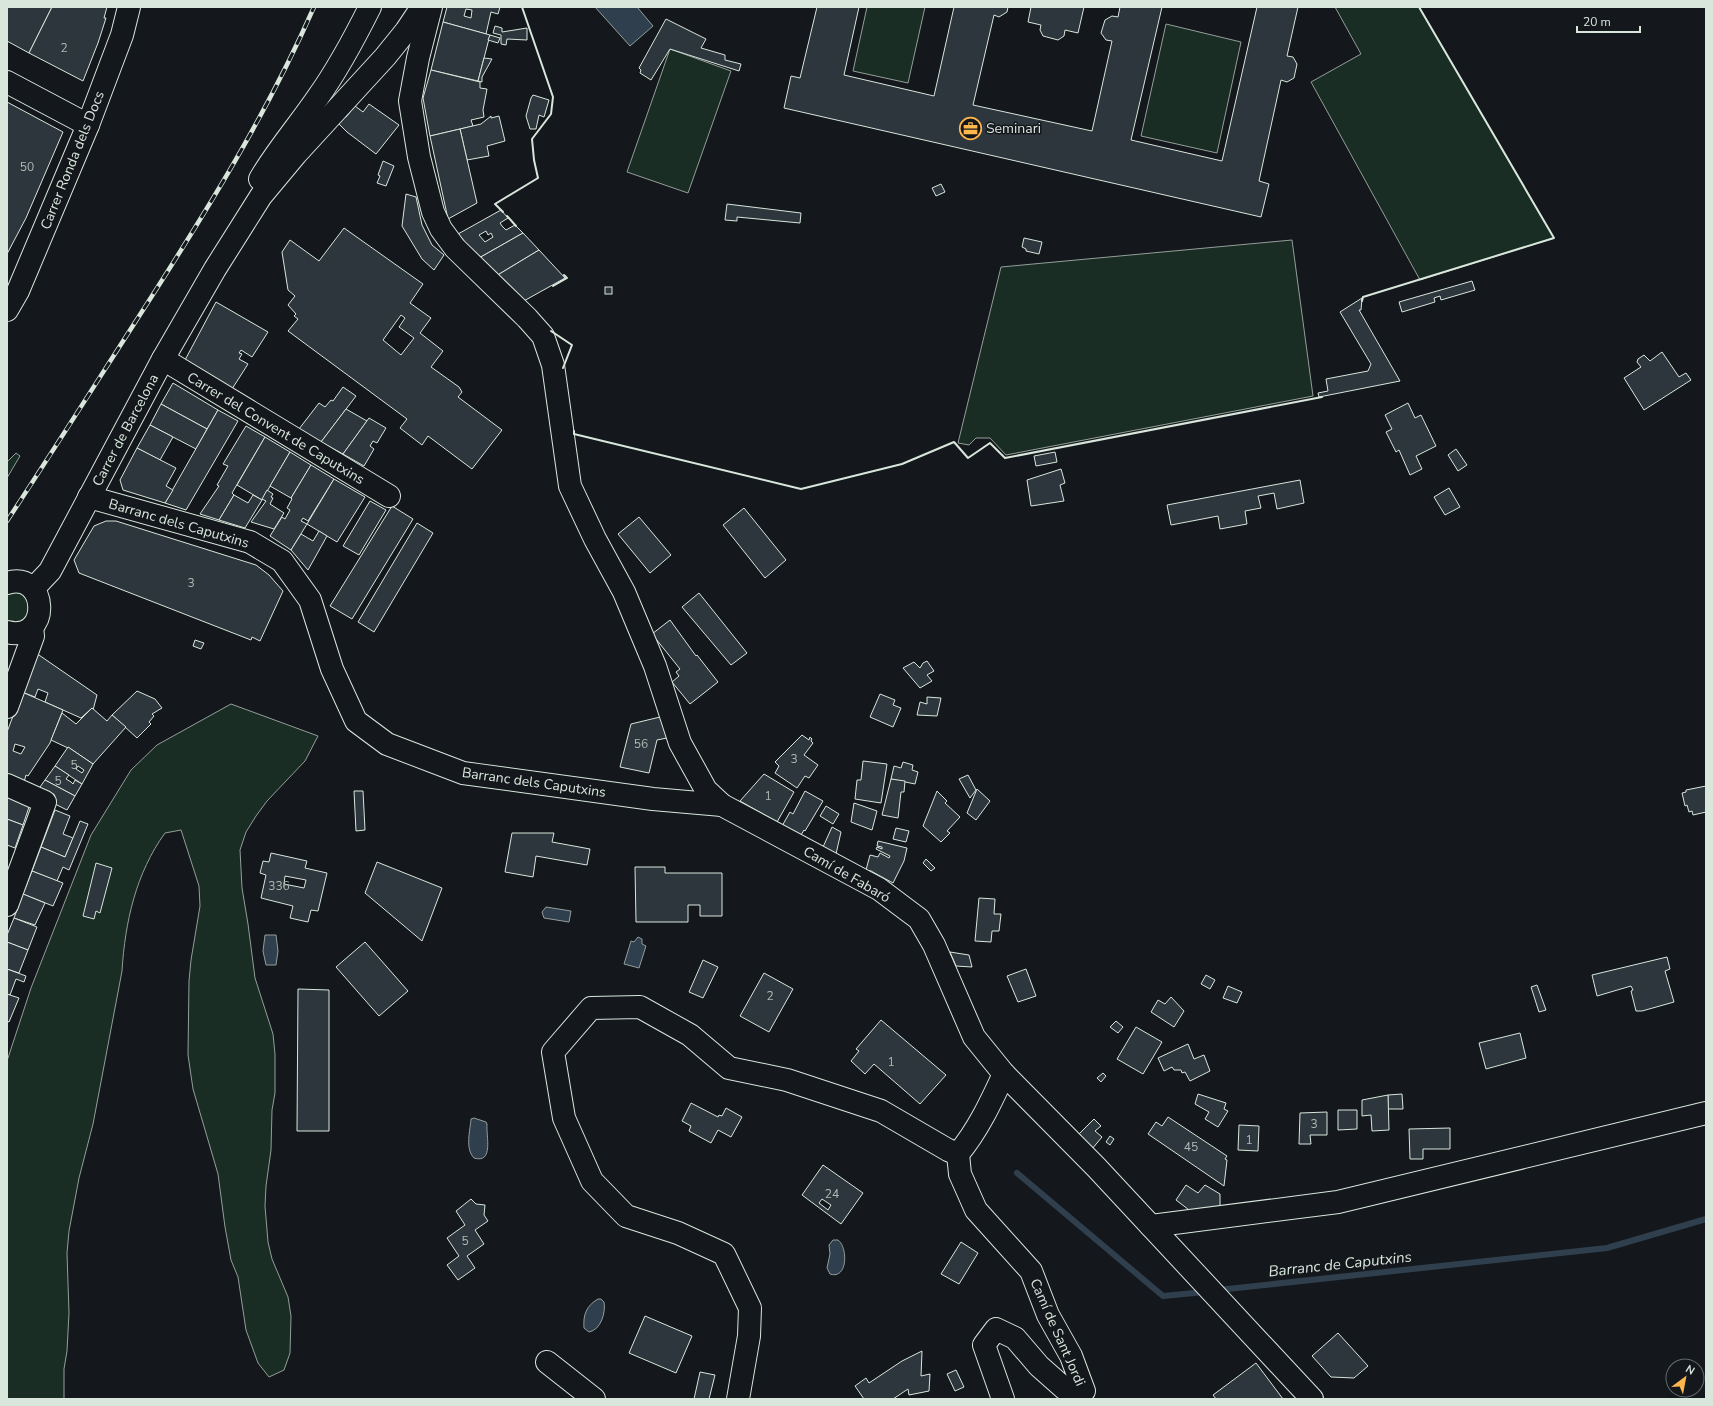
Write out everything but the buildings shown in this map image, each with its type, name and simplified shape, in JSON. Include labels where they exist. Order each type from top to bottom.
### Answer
[{"type":"street","name":"Carrer Ronda dels Docs","points":[[7,310],[18,291],[88,124],[122,35],[129,7]]},
{"type":"street","points":[[215,269],[243,208],[285,140],[318,96],[358,30],[370,7]]},
{"type":"street","points":[[215,269],[261,196],[296,154],[385,57],[406,31],[420,9]]},
{"type":"street","points":[[420,9],[424,35],[410,101],[419,157],[433,212],[441,229],[455,248],[527,318],[543,336],[553,365],[570,486],[595,539],[624,592],[655,666],[680,743],[706,790],[722,805]]},
{"type":"street","points":[[7,82],[88,124]]},
{"type":"street","name":"Carrer de Barcelona","points":[[33,589],[50,571],[163,359],[215,269]]},
{"type":"street","name":"Carrer del Convent de Caputxins","points":[[163,359],[389,496]]},
{"type":"street","name":"Barranc dels Caputxins","points":[[89,497],[250,542],[282,561],[310,600],[332,669],[356,721],[387,744],[463,773],[652,799],[722,805]]},
{"type":"street","points":[[7,583],[19,582],[26,584],[33,589],[38,596],[40,604],[37,620],[32,626],[24,632],[16,634],[7,632]]},
{"type":"street","points":[[7,707],[33,636],[32,626]]},
{"type":"street","points":[[7,785],[45,802],[7,905]]},
{"type":"street","name":"Camí de Fabaró","points":[[722,805],[879,889],[919,919],[934,945],[974,1037],[1004,1074],[1151,1226],[1312,1399]]},
{"type":"street","points":[[738,1399],[749,1336],[750,1308],[724,1254],[678,1233],[626,1216],[592,1181],[564,1118],[553,1052],[591,1008],[640,1007],[690,1035],[729,1068],[787,1080],[881,1111],[948,1150],[958,1154],[972,1138],[988,1109],[1004,1074]]},
{"type":"street","points":[[1151,1226],[1338,1202],[1706,1113]]},
{"type":"street","name":"Camí de Sant Jordi","points":[[958,1154],[960,1174],[976,1210],[1031,1271],[1048,1315],[1071,1356],[1084,1391],[1065,1389],[1039,1366],[1015,1338],[996,1329],[984,1345],[1003,1399]]},
{"type":"street","points":[[547,1362],[594,1399]]},
{"type":"green space","points":[[867,7],[925,7],[908,83],[853,71]]},
{"type":"green space","points":[[1335,7],[1419,7],[1554,238],[1420,280],[1311,82],[1361,54]]},
{"type":"green space","points":[[1166,24],[1241,42],[1217,153],[1141,136]]},
{"type":"green space","points":[[670,49],[731,71],[688,193],[627,172]]},
{"type":"green space","points":[[1292,240],[1313,396],[1006,455],[990,438],[976,438],[969,445],[958,443],[1001,267]]},
{"type":"green space","points":[[16,453],[20,456],[7,478],[7,462]]},
{"type":"green space","points":[[7,589],[29,594],[31,619],[7,627]]},
{"type":"green space","points":[[231,704],[318,736],[305,761],[267,801],[256,816],[246,832],[240,850],[242,888],[255,978],[273,1034],[275,1054],[275,1093],[272,1110],[271,1150],[265,1206],[268,1242],[272,1259],[288,1297],[291,1316],[290,1353],[284,1370],[269,1377],[258,1363],[246,1330],[238,1277],[231,1260],[218,1174],[193,1089],[188,1055],[189,981],[200,906],[199,886],[181,830],[165,833],[155,848],[139,881],[129,916],[122,971],[93,1124],[79,1178],[69,1231],[67,1253],[69,1313],[67,1351],[64,1369],[64,1399],[7,1399],[7,1061],[31,988],[91,835],[131,770],[157,745]]},
{"type":"water","points":[[595,7],[637,7],[653,26],[630,46]]},
{"type":"water","points":[[546,907],[571,911],[569,922],[544,918],[542,912]]},
{"type":"water","points":[[265,935],[276,935],[278,951],[276,965],[266,965],[263,951]]},
{"type":"water","points":[[638,937],[642,939],[642,944],[646,946],[639,968],[624,964],[631,941],[634,942]]},
{"type":"water","points":[[474,1118],[486,1122],[487,1124],[487,1153],[480,1159],[474,1158],[471,1154],[469,1145],[471,1119]]},
{"type":"water","points":[[833,1240],[838,1240],[844,1249],[845,1255],[843,1268],[836,1275],[830,1274],[827,1268],[830,1254],[829,1245]]},
{"type":"water","points":[[598,1299],[601,1299],[604,1302],[602,1320],[597,1328],[589,1332],[584,1328],[586,1311]]},
{"type":"waterway","name":"Barranc de Caputxins","points":[[1017,1173],[1163,1296],[1205,1292]]},
{"type":"waterway","name":"Barranc de Caputxins","points":[[1218,1290],[1607,1248],[1706,1219]]},
{"type":"railway","points":[[7,521],[167,273],[212,199],[256,124],[296,47],[314,7]]},
{"type":"wall","points":[[503,212],[495,204],[538,178],[534,160],[532,139],[551,114],[553,97],[522,7]]},
{"type":"wall","points":[[1362,301],[1363,297],[1554,238],[1419,7]]},
{"type":"wall","points":[[507,216],[516,226]]},
{"type":"wall","points":[[553,286],[567,278],[564,275]]},
{"type":"wall","points":[[551,331],[572,345],[563,368]]},
{"type":"wall","points":[[574,431],[574,434],[801,489],[902,464],[954,442],[968,458],[990,443],[1005,458],[1322,397]]},
{"type":"place","name":"Seminari","points":[[971,128]]}]
